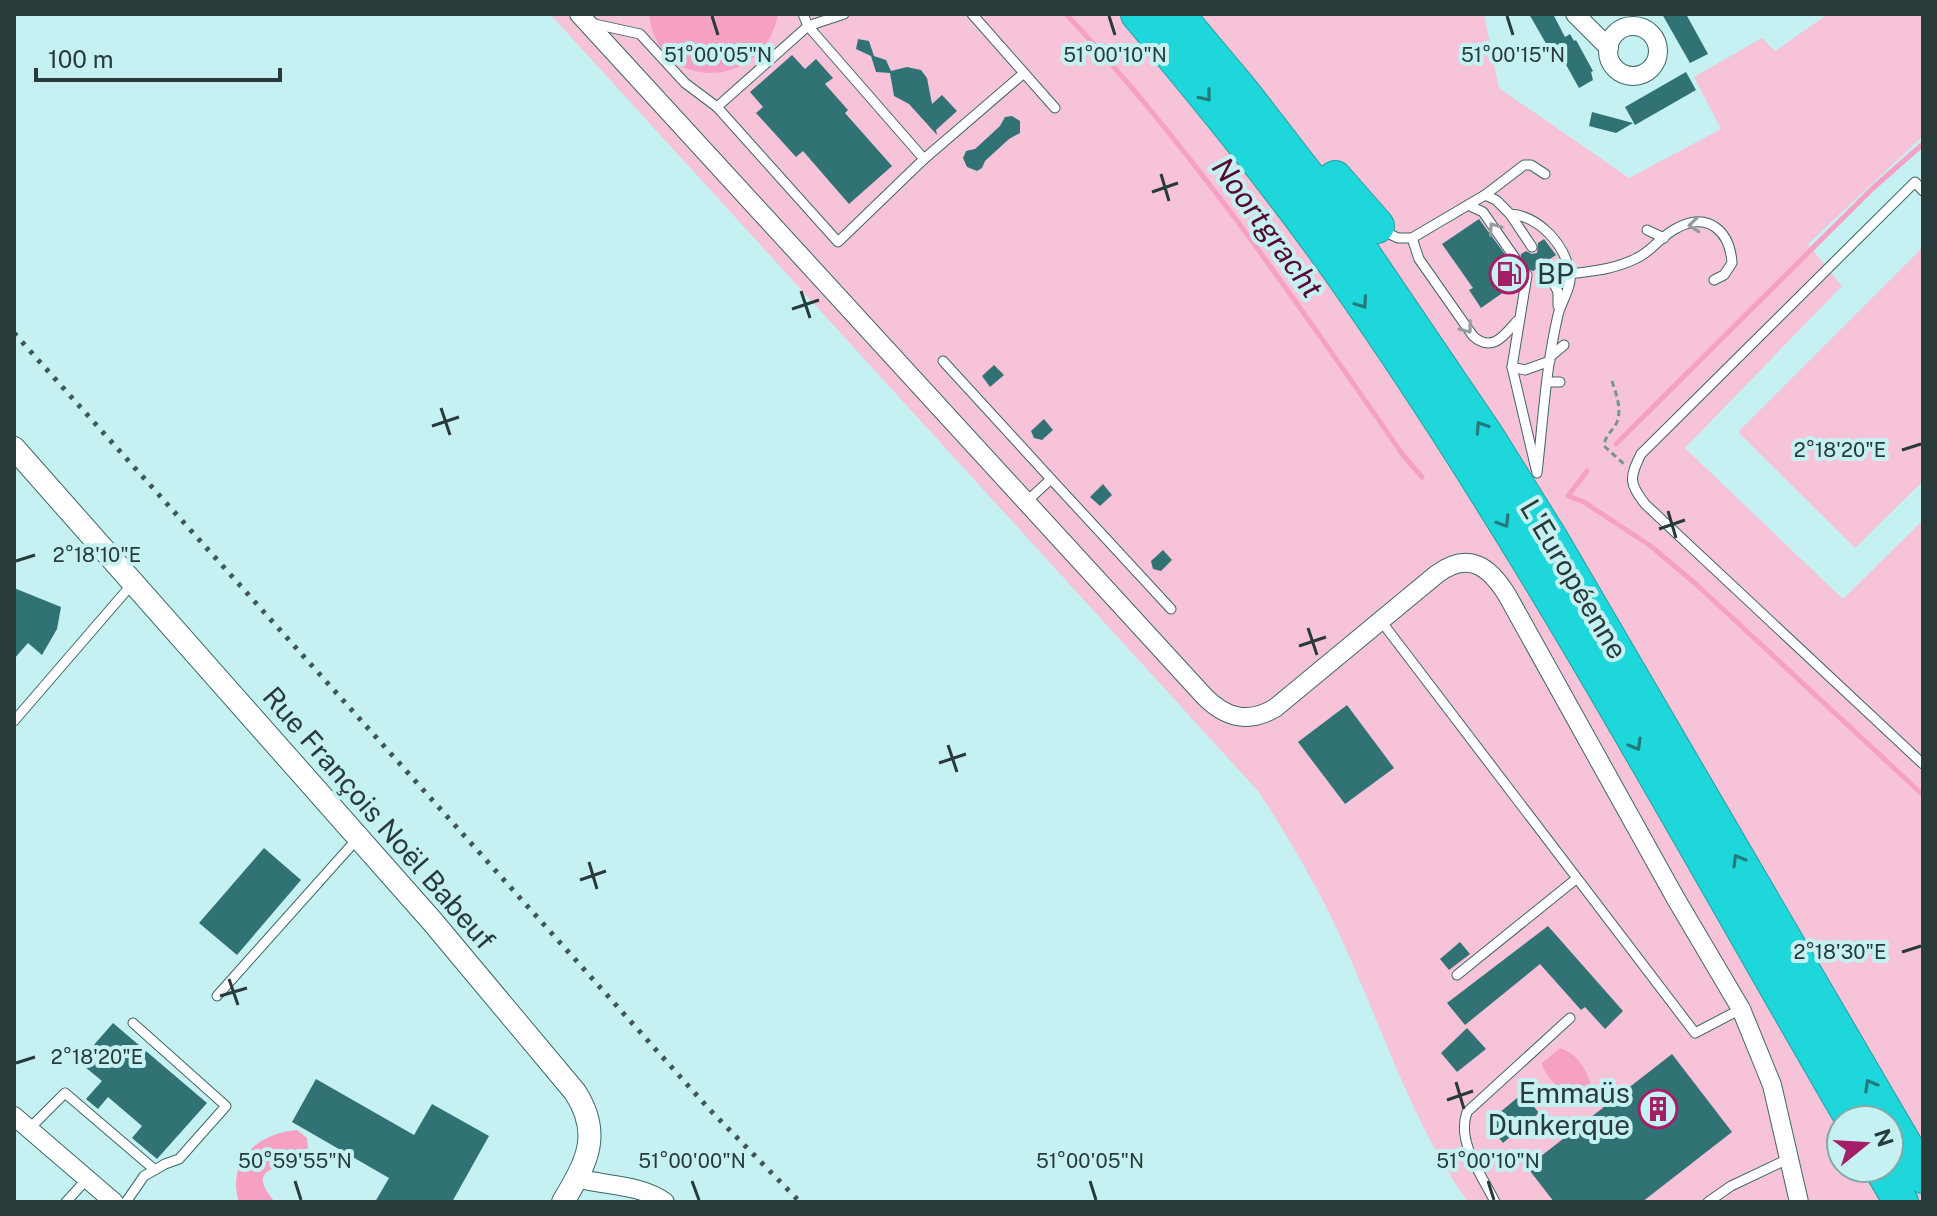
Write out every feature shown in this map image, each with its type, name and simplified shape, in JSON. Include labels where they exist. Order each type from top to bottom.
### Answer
[{"type":"highway","name":"L'Européenne","points":[[1138,14],[1286,197],[1401,360],[1523,553],[1844,1104]]},
{"type":"highway","name":"L'Européenne","points":[[1177,14],[1287,147],[1346,227],[1472,413],[1552,541],[1923,1176]]},
{"type":"highway","points":[[1187,14],[1235,61],[1377,226]]},
{"type":"highway","points":[[1537,473],[1552,514],[1552,541]]},
{"type":"highway","points":[[1709,870],[1764,985],[1832,1104]]},
{"type":"highway","points":[[1878,1184],[1888,1202]]},
{"type":"highway","points":[[1890,1184],[1901,1202]]},
{"type":"street","points":[[1575,14],[1609,48]]},
{"type":"street","points":[[583,18],[1220,710],[1234,717],[1249,718],[1275,708],[1451,565],[1464,562],[1477,565],[1496,580],[1741,1009],[1772,1085],[1799,1202]]},
{"type":"street","name":"Rue François Noël Babeuf","points":[[14,448],[471,968],[580,1100],[587,1115],[590,1141],[586,1160],[563,1202]]},
{"type":"street","points":[[14,1116],[114,1202]]},
{"type":"street","points":[[577,1178],[606,1186],[642,1190],[665,1202]]},
{"type":"lane","points":[[803,14],[808,26],[924,159]]},
{"type":"lane","points":[[717,107],[808,26],[844,14]]},
{"type":"lane","points":[[972,14],[1055,108]]},
{"type":"lane","points":[[583,18],[640,34],[685,83],[717,107],[838,242],[924,159],[1024,73]]},
{"type":"lane","points":[[1377,226],[1398,238],[1412,238],[1485,195],[1524,165],[1531,165],[1545,174]]},
{"type":"lane","points":[[1923,191],[1915,182],[1641,454],[1632,472],[1633,488],[1645,504],[1923,764]]},
{"type":"lane","points":[[1485,195],[1496,200],[1510,214],[1532,247]]},
{"type":"lane","points":[[1468,205],[1483,212],[1515,258]]},
{"type":"lane","points":[[1510,214],[1525,215],[1540,223],[1562,253],[1570,283],[1558,313]]},
{"type":"lane","points":[[1570,274],[1616,268],[1641,257],[1674,229],[1687,223],[1703,222],[1715,226],[1725,235],[1731,247],[1728,282]]},
{"type":"lane","points":[[1647,230],[1664,238]]},
{"type":"lane","points":[[1412,238],[1419,259],[1481,344],[1491,344],[1501,339],[1519,318]]},
{"type":"lane","points":[[1714,280],[1724,275],[1732,263]]},
{"type":"lane","points":[[1537,473],[1558,313],[1558,292],[1544,264]]},
{"type":"lane","points":[[1527,275],[1512,367],[1525,433],[1537,473]]},
{"type":"lane","points":[[1512,367],[1534,369],[1551,359],[1564,345]]},
{"type":"lane","points":[[943,361],[1171,609]]},
{"type":"lane","points":[[1547,382],[1560,382]]},
{"type":"lane","points":[[1026,502],[1051,479]]},
{"type":"lane","points":[[14,721],[133,583]]},
{"type":"lane","points":[[1381,621],[1695,1033],[1741,1009]]},
{"type":"lane","points":[[217,996],[358,838]]},
{"type":"lane","points":[[1457,975],[1576,879]]},
{"type":"lane","points":[[1495,1202],[1466,1143],[1463,1128],[1467,1112],[1570,1018]]},
{"type":"lane","points":[[126,1202],[144,1176],[179,1159],[226,1106],[133,1023]]},
{"type":"lane","points":[[29,1129],[65,1093],[155,1170]]},
{"type":"lane","points":[[1708,1202],[1731,1186],[1790,1158]]},
{"type":"lane","points":[[66,1202],[87,1179]]},
{"type":"path","points":[[1612,381],[1619,402],[1617,422],[1605,438],[1604,446],[1632,472]]},
{"type":"shaded area","points":[[550,14],[1484,14],[1499,88],[1629,178],[1721,129],[1694,77],[1762,38],[1775,51],[1828,14],[1923,14],[1923,136],[1808,244],[1842,286],[1685,448],[1843,599],[1923,520],[1923,1202],[1468,1202],[1419,1117],[1344,944],[1298,855],[1258,791]]},
{"type":"shaded area","points":[[649,14],[778,14],[768,40],[753,58],[733,69],[711,73],[689,69],[670,58],[656,40]]},
{"type":"shaded area","points":[[1921,249],[1923,481],[1855,548],[1738,432]]},
{"type":"shaded area","points":[[1560,1048],[1572,1054],[1584,1069],[1592,1089],[1585,1098],[1565,1092],[1544,1069],[1542,1063]]},
{"type":"shaded area","points":[[297,1130],[307,1138],[308,1148],[299,1159],[264,1175],[266,1190],[275,1202],[239,1202],[237,1174],[248,1152],[270,1137]]},
{"type":"building","points":[[1529,14],[1553,14],[1565,37],[1570,34],[1576,40],[1593,71],[1593,80],[1579,88],[1554,43],[1548,47]]},
{"type":"building","points":[[1662,14],[1686,14],[1708,54],[1690,63]]},
{"type":"building","points":[[858,39],[869,41],[874,56],[886,60],[891,71],[907,67],[921,70],[927,78],[932,104],[942,95],[957,111],[936,130],[937,135],[909,104],[894,96],[890,73],[876,72],[871,56],[856,49]]},
{"type":"building","points":[[792,55],[805,69],[816,59],[833,78],[825,84],[848,110],[845,113],[892,166],[849,204],[803,151],[796,157],[756,113],[763,107],[750,92]]},
{"type":"building","points":[[1686,72],[1696,90],[1635,125],[1625,107]]},
{"type":"building","points":[[1592,112],[1633,123],[1616,133],[1589,126]]},
{"type":"building","points":[[1012,116],[1020,121],[1020,133],[985,161],[982,168],[977,171],[967,167],[963,158],[966,151],[975,149],[1000,126],[1005,117]]},
{"type":"building","points":[[1479,219],[1513,265],[1520,264],[1521,254],[1526,251],[1537,253],[1538,243],[1544,239],[1556,255],[1550,259],[1540,258],[1538,268],[1533,271],[1524,268],[1518,282],[1481,308],[1469,290],[1473,288],[1442,244]]},
{"type":"building","points":[[994,365],[1004,375],[990,387],[982,376]]},
{"type":"building","points":[[1044,419],[1053,430],[1042,440],[1034,438],[1031,431]]},
{"type":"building","points":[[1103,484],[1112,495],[1100,506],[1090,497]]},
{"type":"building","points":[[1163,550],[1172,560],[1161,571],[1153,569],[1151,561]]},
{"type":"building","points":[[14,588],[61,607],[57,629],[42,655],[28,643],[14,659]]},
{"type":"building","points":[[1347,705],[1394,768],[1345,804],[1298,742]]},
{"type":"building","points":[[264,848],[301,880],[237,955],[199,923]]},
{"type":"building","points":[[1548,926],[1623,1011],[1605,1029],[1585,1007],[1581,1010],[1540,964],[1465,1025],[1447,1003]]},
{"type":"building","points":[[1460,942],[1470,954],[1449,970],[1440,959]]},
{"type":"building","points":[[113,1023],[207,1103],[157,1159],[132,1138],[142,1126],[108,1097],[98,1109],[86,1099],[102,1081],[79,1062]]},
{"type":"building","points":[[1467,1028],[1486,1049],[1457,1072],[1441,1053]]},
{"type":"building","name":"Emmaüs Dunkerque","points":[[1672,1054],[1732,1132],[1642,1202],[1554,1202],[1527,1167]]},
{"type":"building","points":[[316,1079],[414,1135],[432,1104],[489,1136],[452,1202],[375,1202],[389,1178],[292,1122]]},
{"type":"building","points":[[1523,1093],[1539,1113],[1503,1143],[1487,1123]]},
{"type":"waterway","name":"Noortgracht","points":[[1066,14],[1113,65],[1200,173],[1422,477]]},
{"type":"waterway","points":[[1616,444],[1873,188],[1923,144]]},
{"type":"waterway","points":[[1587,471],[1568,496],[1584,502],[1652,547],[1923,795]]},
{"type":"railway","points":[[14,333],[710,1110],[800,1202]]},
{"type":"place","name":"BP","points":[[1509,274]]},
{"type":"place","name":"Emmaüs Dunkerque","points":[[1658,1109]]}]
